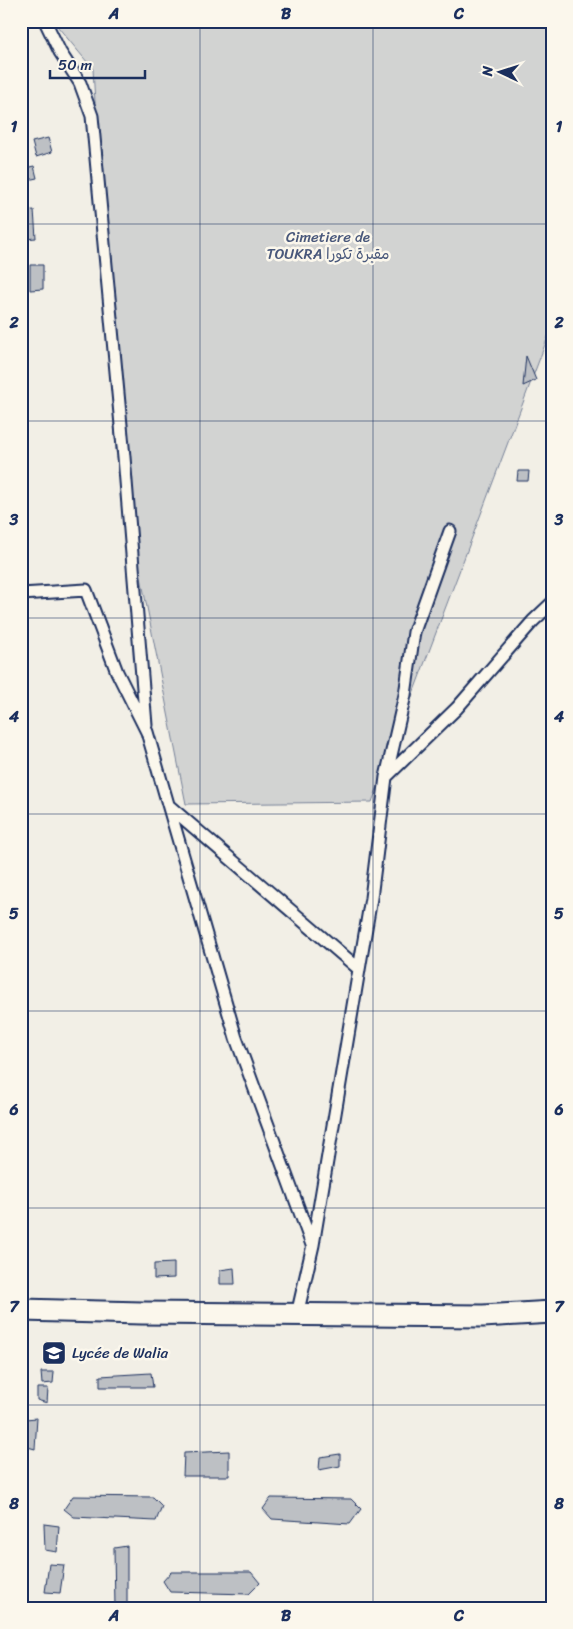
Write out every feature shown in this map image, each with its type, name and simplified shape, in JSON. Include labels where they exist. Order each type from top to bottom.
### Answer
[{"type":"highway","points":[[21,1310],[483,1316],[552,1312]]},
{"type":"street","points":[[45,21],[60,52],[80,83],[92,116],[124,456],[147,732]]},
{"type":"street","points":[[297,1315],[313,1246],[371,898],[386,777],[405,695],[414,632],[450,531]]},
{"type":"street","points":[[21,594],[86,590],[117,672],[147,732],[236,1038],[313,1246]]},
{"type":"street","points":[[386,777],[457,708],[533,621],[552,603]]},
{"type":"street","points":[[169,806],[359,969]]},
{"type":"green space","name":"Cimetiere de TOUKRA مقبرة تكورا","points":[[53,21],[552,21],[552,326],[372,802],[186,804],[116,451],[93,69]]},
{"type":"building","points":[[48,138],[52,152],[36,157],[32,142]]},
{"type":"building","points":[[34,166],[37,178],[23,181],[21,169]]},
{"type":"building","points":[[34,210],[36,238],[24,239],[23,211]]},
{"type":"building","points":[[30,265],[43,265],[43,289],[30,290]]},
{"type":"building","points":[[526,356],[536,380],[523,386]]},
{"type":"building","points":[[518,471],[529,471],[528,481],[517,481]]},
{"type":"building","points":[[174,1263],[174,1278],[154,1279],[154,1264]]},
{"type":"building","points":[[234,1268],[235,1284],[220,1284],[220,1270]]},
{"type":"building","points":[[41,1372],[54,1372],[53,1383],[42,1384]]},
{"type":"building","points":[[151,1373],[153,1387],[100,1387],[100,1376]]},
{"type":"building","points":[[37,1388],[48,1388],[47,1403],[37,1400]]},
{"type":"building","points":[[37,1418],[35,1449],[24,1446],[25,1419]]},
{"type":"building","points":[[229,1451],[229,1476],[183,1476],[184,1453]]},
{"type":"building","points":[[340,1454],[340,1466],[319,1470],[320,1457]]},
{"type":"building","points":[[73,1496],[153,1497],[162,1506],[156,1521],[74,1517],[64,1509]]},
{"type":"building","points":[[271,1498],[351,1499],[361,1509],[350,1524],[272,1519],[263,1509]]},
{"type":"building","points":[[44,1524],[59,1526],[57,1552],[45,1550]]},
{"type":"building","points":[[127,1546],[127,1608],[115,1608],[114,1548]]},
{"type":"building","points":[[49,1564],[64,1565],[60,1593],[45,1592]]},
{"type":"building","points":[[171,1572],[251,1572],[260,1583],[249,1594],[170,1592],[163,1581]]},
{"type":"place","name":"Lycée de Walia","points":[[54,1353]]}]
